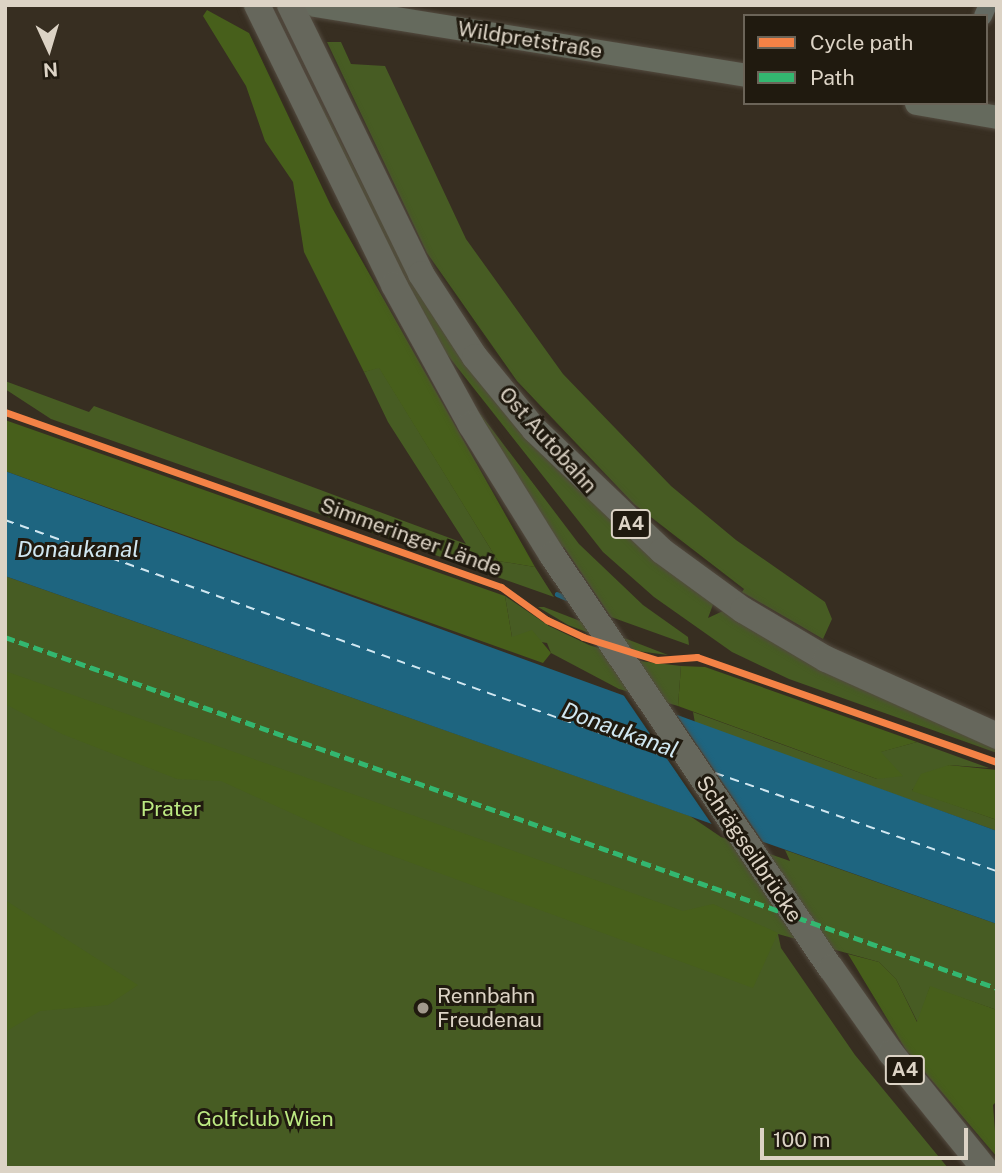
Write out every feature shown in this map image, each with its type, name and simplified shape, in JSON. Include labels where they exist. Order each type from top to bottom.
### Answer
[{"type":"highway","name":"Schrägseilbrücke","points":[[257,5],[394,285],[471,425],[552,555],[831,968],[891,1053],[984,1168]]},
{"type":"highway","name":"Ost Autobahn","points":[[290,5],[421,274],[484,367],[535,430],[595,492],[662,551],[743,610],[827,659],[997,736]]},
{"type":"main road","name":"Wildpretstraße","points":[[315,5],[743,75]]},
{"type":"main road","points":[[941,105],[997,117]]},
{"type":"green space","points":[[207,10],[249,33],[331,206],[535,567],[498,561],[379,368],[364,372],[304,252],[293,182],[265,141],[246,86],[203,16]]},
{"type":"green space","points":[[327,42],[341,42],[351,64],[385,66],[466,239],[563,374],[671,486],[736,540],[825,602],[832,619],[823,639],[742,592],[744,589],[634,504],[517,381],[427,253]]},
{"type":"green space","points":[[317,96],[401,259],[559,471],[660,562],[714,602],[708,618],[725,610],[997,747],[997,753],[789,679],[732,652],[654,597],[603,552],[442,348],[360,196]]},
{"type":"green space","points":[[379,367],[498,561],[535,567],[554,597],[51,419],[5,389],[5,381],[89,412],[94,406],[466,544],[388,422],[364,372]]},
{"type":"green space","points":[[476,408],[579,544],[643,605],[688,637],[689,645],[611,617],[564,547],[560,549]]},
{"type":"green space","points":[[5,420],[505,596],[512,637],[532,630],[551,653],[543,663],[5,471]]},
{"type":"green space","points":[[5,576],[690,816],[721,837],[790,861],[785,850],[997,924],[997,1010],[930,987],[918,1023],[896,979],[879,962],[778,934],[781,948],[855,1055],[948,1168],[5,1168]]},
{"type":"green space","points":[[505,596],[549,626],[589,645],[640,661],[681,666],[678,706],[619,689],[551,653],[547,643],[512,637]]},
{"type":"green space","points":[[538,607],[668,655],[637,651],[568,625]]},
{"type":"green space","points":[[681,666],[705,667],[917,742],[881,752],[903,776],[877,779],[678,706]]},
{"type":"green space","points":[[5,671],[683,911],[713,904],[778,933],[753,988],[357,843],[221,781],[177,779],[62,734],[5,704]]},
{"type":"green space","points":[[693,712],[877,779],[880,752],[917,742],[989,768],[949,765],[912,790],[997,820],[997,831],[695,723]]},
{"type":"green space","points":[[949,765],[997,770],[997,820],[912,791],[921,774]]},
{"type":"green space","points":[[5,900],[138,985],[108,1005],[40,1011],[5,1032]]},
{"type":"green space","points":[[848,954],[879,962],[896,979],[917,1022],[930,986],[997,1010],[997,1101],[993,1105],[997,1157],[906,1050]]},
{"type":"water","name":"Donaukanal","points":[[5,471],[997,831],[997,924],[5,576]]},
{"type":"pier","points":[[620,690],[674,711],[767,848],[715,829]]},
{"type":"waterway","points":[[557,594],[569,599]]},
{"type":"ferry route","points":[[5,520],[673,759]]},
{"type":"ferry route","points":[[715,773],[997,871]]},
{"type":"marked path","points":[[5,637],[997,988]]},
{"type":"cycle path","name":"Simmeringer Lände","points":[[5,412],[501,587],[547,620],[583,637],[657,660],[697,657],[997,762]]},
{"type":"place","name":"Rennbahn Freudenau","points":[[423,1008]]},
{"type":"park label","name":"Prater","points":[[171,809]]},
{"type":"park label","name":"Golfclub Wien","points":[[265,1119]]}]
